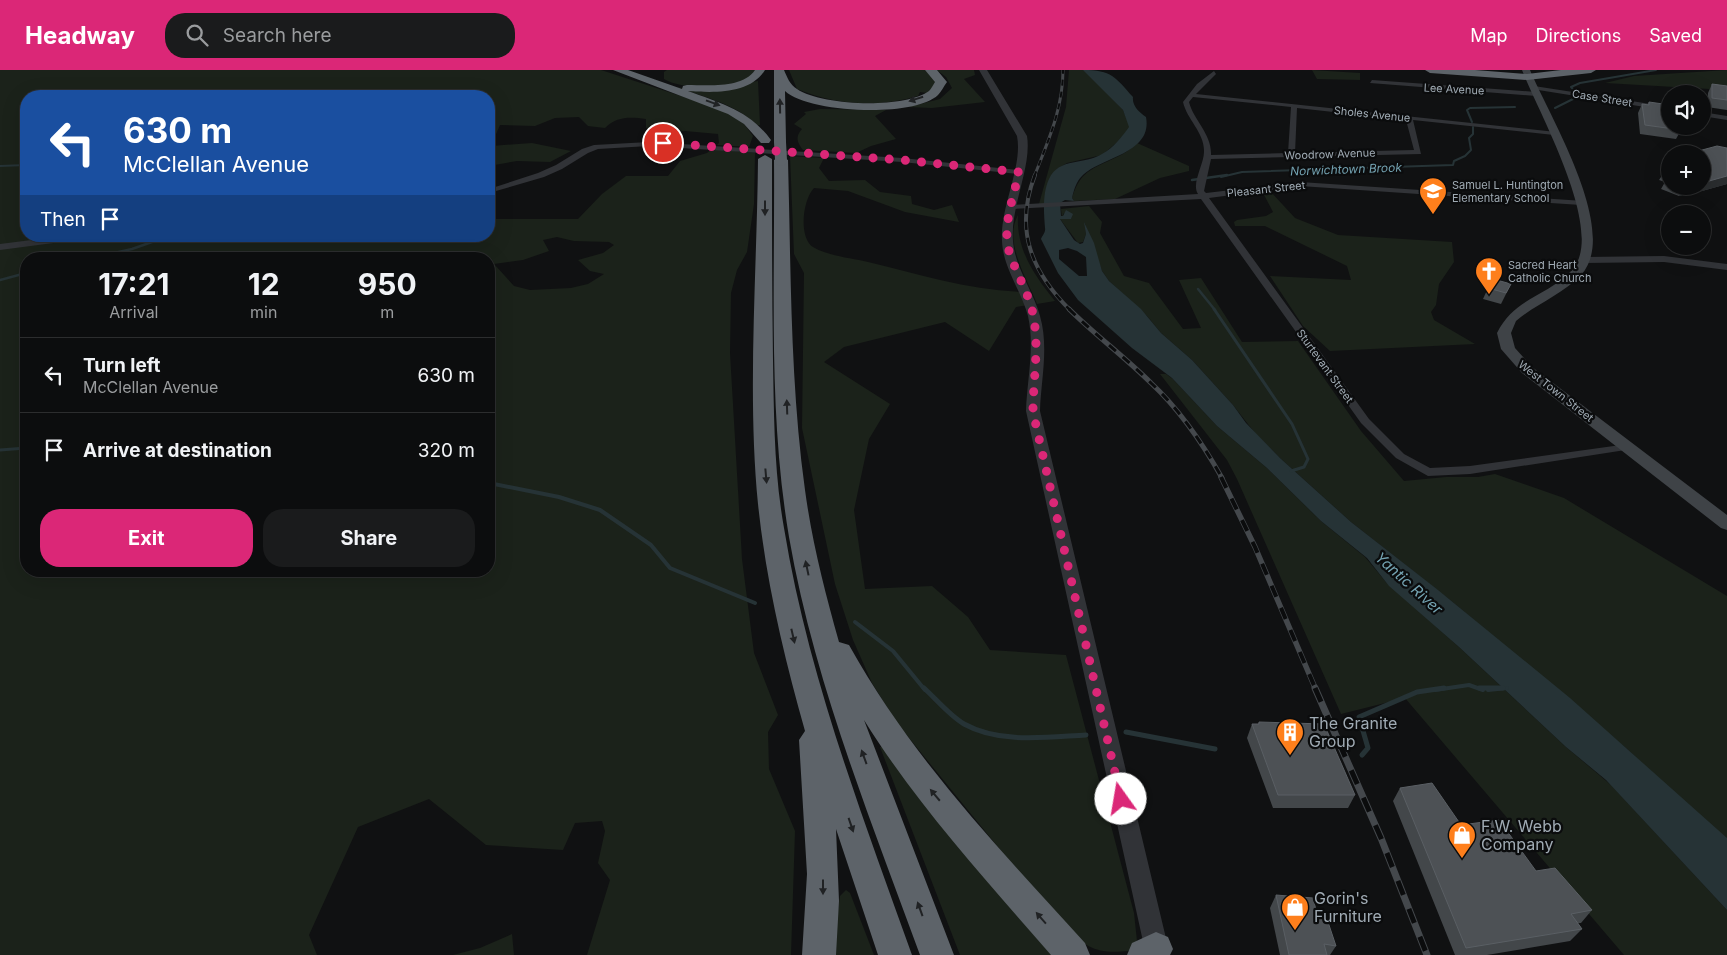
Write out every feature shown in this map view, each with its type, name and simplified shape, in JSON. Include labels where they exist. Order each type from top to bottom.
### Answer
[{"type":"highway","points":[[618,70],[732,110],[748,121],[772,149]]},
{"type":"highway","points":[[660,72],[660,78],[670,84],[708,89],[746,82],[757,76],[760,70]]},
{"type":"highway","points":[[766,70],[766,88]]},
{"type":"highway","points":[[779,70],[772,149],[764,417],[766,469],[772,528],[783,588],[810,699],[895,955]]},
{"type":"highway","points":[[779,70],[787,86],[802,97],[829,104],[863,107],[904,103],[932,93],[941,82],[937,75],[930,70]]},
{"type":"highway","points":[[1430,70],[1531,82],[1591,70]]},
{"type":"highway","points":[[766,123],[772,149],[790,452],[801,536],[813,592],[849,714],[937,955]]},
{"type":"highway","points":[[813,592],[852,677],[893,742],[934,794],[1073,952]]},
{"type":"highway","points":[[810,699],[823,862],[822,922],[819,955]]},
{"type":"main road","points":[[1531,82],[1554,133],[1581,203],[1587,228],[1585,260]]},
{"type":"main road","name":"West Town Street","points":[[1585,260],[1570,276],[1512,318],[1504,330],[1503,341],[1509,352],[1521,365],[1727,524]]},
{"type":"street","points":[[983,70],[1022,136],[1024,146],[1007,234],[1009,250],[1034,316],[1036,334],[1033,412],[1153,954]]},
{"type":"street","points":[[1208,157],[1207,143],[1188,113],[1186,102],[1190,95],[1214,73]]},
{"type":"street","name":"Lee Avenue","points":[[1372,82],[1531,82]]},
{"type":"street","name":"Case Street","points":[[1531,82],[1661,107]]},
{"type":"street","name":"Sholes Avenue","points":[[1190,95],[1554,133]]},
{"type":"street","points":[[1291,155],[1294,106]]},
{"type":"street","points":[[1711,115],[1727,118]]},
{"type":"street","name":"Woodrow Avenue","points":[[1208,157],[1418,152],[1409,118]]},
{"type":"street","points":[[495,189],[541,175],[559,167],[585,150],[649,144],[902,160],[1019,172]]},
{"type":"street","name":"Sturtevant Street","points":[[1208,157],[1200,179],[1200,191],[1203,196],[1365,421],[1400,456],[1428,472],[1470,470],[1628,448]]},
{"type":"street","name":"Pleasant Street","points":[[1012,207],[1041,207],[1203,196],[1300,184],[1581,203]]},
{"type":"street","points":[[0,247],[38,242]]},
{"type":"street","points":[[1585,260],[1664,259],[1727,267]]},
{"type":"shaded area","points":[[0,70],[601,70],[724,110],[742,121],[753,136],[749,147],[717,145],[719,143],[718,134],[685,131],[660,133],[646,128],[646,119],[619,119],[605,128],[588,126],[579,117],[555,118],[535,126],[500,125],[495,137],[495,90],[20,90],[20,242],[22,242],[0,245]]},
{"type":"shaded area","points":[[667,70],[756,70],[749,77],[739,82],[712,87],[698,87],[685,86],[664,79],[664,72]]},
{"type":"shaded area","points":[[789,70],[925,70],[933,75],[937,85],[927,93],[920,92],[918,96],[903,100],[857,103],[827,99],[797,89]]},
{"type":"shaded area","points":[[937,70],[974,70],[975,75],[964,79],[985,102],[932,108],[908,107],[940,99],[952,88],[946,77]]},
{"type":"shaded area","points":[[1069,70],[1083,70],[1087,72],[1123,110],[1130,127],[1121,139],[1102,155],[1067,163],[1057,169],[1044,204],[1039,204],[1066,107]]},
{"type":"shaded area","points":[[1312,70],[1360,73],[1360,80],[1317,79]]},
{"type":"shaded area","points":[[1727,70],[1727,90],[1711,89],[1711,85],[1661,86],[1605,83],[1634,76]]},
{"type":"shaded area","points":[[758,81],[760,125],[756,126],[749,118],[730,107],[677,87],[696,90]]},
{"type":"shaded area","points":[[820,109],[886,110],[875,116],[896,139],[871,146],[856,153],[803,150],[798,140],[798,135],[802,129],[794,124],[806,114],[804,112]]},
{"type":"shaded area","points":[[532,143],[571,151],[550,162],[517,161],[495,165],[495,146]]},
{"type":"shaded area","points":[[1137,143],[1189,166],[1189,171],[1160,178],[1115,199],[1074,201],[1072,198],[1080,180],[1090,170],[1123,154]]},
{"type":"shaded area","points":[[712,149],[755,153],[754,204],[747,252],[737,270],[731,293],[730,353],[742,559],[754,653],[778,715],[768,732],[769,769],[795,831],[791,955],[587,955],[610,880],[598,863],[605,831],[602,821],[575,823],[563,850],[486,845],[429,799],[358,827],[309,935],[317,955],[0,955],[0,249],[55,242],[495,242],[495,219],[578,219],[602,194],[626,176],[668,176],[680,161],[707,153]]},
{"type":"shaded area","points":[[790,156],[824,158],[819,168],[829,181],[865,180],[880,192],[911,196],[912,204],[934,210],[952,205],[959,222],[905,212],[848,191],[814,188],[807,200],[804,218],[805,235],[813,247],[833,255],[944,281],[1002,291],[1021,292],[1028,305],[1016,307],[989,351],[945,322],[844,347],[824,362],[890,404],[869,439],[854,510],[865,589],[932,586],[968,617],[990,650],[1066,655],[1134,913],[1137,941],[1129,951],[1117,952],[1093,948],[1064,928],[896,722],[872,683],[853,640],[835,584],[802,428],[804,273],[794,254]]},
{"type":"shaded area","points":[[1269,190],[1295,218],[1338,235],[1452,242],[1454,262],[1439,284],[1436,305],[1431,312],[1434,320],[1475,344],[1330,351],[1303,326],[1270,276],[1351,280],[1347,266],[1265,226],[1235,226],[1234,222],[1237,220],[1266,216],[1273,212],[1263,193]]},
{"type":"shaded area","points":[[1089,206],[1102,222],[1100,233],[1124,276],[1149,283],[1183,329],[1201,328],[1179,280],[1201,278],[1242,342],[1298,341],[1361,431],[1404,481],[1446,477],[1478,477],[1495,474],[1564,498],[1727,596],[1727,841],[1627,749],[1455,604],[1351,522],[1280,458],[1255,433],[1233,405],[1192,360],[1161,333],[1147,316],[1109,281],[1102,271],[1085,224],[1086,234],[1083,242],[1078,243],[1060,219],[1072,218],[1064,213],[1062,217],[1061,209]]},
{"type":"shaded area","points":[[1018,215],[1018,227],[1023,250],[1040,281],[1055,301],[1037,304],[1023,272],[1018,260],[1013,237]]},
{"type":"shaded area","points":[[1160,374],[1166,374],[1173,379],[1217,426],[1267,468],[1321,521],[1365,557],[1386,582],[1566,747],[1611,785],[1727,910],[1727,955],[1624,955],[1405,698],[1341,714],[1227,460]]},
{"type":"shaded area","points":[[880,747],[884,747],[1063,955],[960,955]]},
{"type":"shaded area","points":[[846,890],[850,893],[874,955],[832,955],[840,896]]},
{"type":"shaded area","points":[[512,934],[514,955],[453,955],[480,948]]},
{"type":"water","name":"Yantic River","points":[[1083,70],[1101,71],[1117,80],[1133,97],[1137,108],[1146,117],[1146,129],[1134,147],[1082,176],[1074,189],[1072,198],[1074,201],[1065,200],[1060,203],[1061,216],[1063,216],[1066,210],[1073,214],[1071,219],[1060,219],[1074,240],[1080,244],[1083,243],[1086,234],[1084,222],[1094,243],[1102,271],[1109,281],[1141,309],[1161,333],[1192,360],[1233,405],[1246,423],[1280,458],[1351,522],[1570,698],[1727,838],[1727,910],[1606,780],[1566,747],[1459,647],[1389,586],[1367,558],[1321,521],[1267,468],[1217,426],[1172,378],[1132,348],[1078,300],[1058,273],[1041,239],[1045,229],[1045,191],[1053,172],[1059,167],[1095,157],[1106,152],[1117,142],[1129,127],[1123,110]],"holes":[[[1068,248],[1086,257],[1087,276],[1079,276],[1059,259],[1059,250]]]},
{"type":"building","points":[[1712,84],[1727,86],[1727,100],[1712,98]]},
{"type":"building","points":[[1649,102],[1661,104],[1661,127],[1645,125],[1642,104],[1649,105]]},
{"type":"building","points":[[1717,146],[1727,148],[1727,176],[1711,180],[1711,148]]},
{"type":"building","points":[[1493,279],[1511,284],[1506,293],[1488,288]]},
{"type":"building","name":"The Granite Group","points":[[1259,722],[1324,724],[1355,795],[1278,795],[1252,724],[1259,724]]},
{"type":"building","name":"F.W. Webb Company","points":[[1432,783],[1461,825],[1499,820],[1536,871],[1555,868],[1592,910],[1571,914],[1582,929],[1466,948],[1400,788]]},
{"type":"building","points":[[1276,895],[1313,898],[1318,918],[1327,919],[1336,946],[1324,944],[1327,955],[1289,955]]},
{"type":"waterway","name":"Norwichtown Brook","points":[[1575,91],[1571,87],[1580,83],[1656,70]]},
{"type":"waterway","name":"Norwichtown Brook","points":[[1555,108],[1577,97]]},
{"type":"waterway","name":"Norwichtown Brook","points":[[1472,122],[1467,110],[1470,108],[1515,107]]},
{"type":"waterway","name":"Norwichtown Brook","points":[[1221,177],[1242,172],[1453,165],[1454,161],[1465,156],[1471,150],[1469,138],[1473,134],[1473,127]]},
{"type":"waterway","points":[[0,166],[20,165]]},
{"type":"waterway","name":"Norwichtown Brook","points":[[1192,180],[1227,175]]},
{"type":"waterway","points":[[118,252],[152,242]]},
{"type":"waterway","points":[[0,280],[20,275]]},
{"type":"waterway","name":"Norwichtown Brook","points":[[1198,289],[1215,310]]},
{"type":"waterway","name":"Norwichtown Brook","points":[[1214,309],[1292,424],[1308,459],[1304,467],[1291,471]]},
{"type":"waterway","points":[[0,450],[20,448]]},
{"type":"waterway","points":[[495,484],[559,497],[600,510],[651,545],[670,568],[755,603]]},
{"type":"waterway","points":[[855,622],[893,651],[925,690]]},
{"type":"waterway","points":[[1435,690],[1469,685],[1483,690]]},
{"type":"waterway","points":[[924,688],[954,717],[978,730],[1008,737],[1024,738],[1086,735]]},
{"type":"waterway","points":[[1362,755],[1368,748],[1359,717],[1417,692],[1444,688]]},
{"type":"waterway","points":[[1479,688],[1503,688]]},
{"type":"waterway","points":[[1488,690],[1507,688]]},
{"type":"waterway","points":[[1126,732],[1215,749]]},
{"type":"railway","points":[[1034,177],[1058,112],[1063,70]]},
{"type":"railway","points":[[1035,175],[1026,213],[1030,248],[1045,280],[1070,310]]},
{"type":"railway","points":[[1070,310],[1141,373],[1172,404],[1199,440],[1222,478]]},
{"type":"railway","points":[[1221,477],[1255,547],[1316,690]]},
{"type":"railway","points":[[1315,688],[1381,838],[1427,955]]},
{"type":"place","name":"Samuel L. Huntington Elementary School","points":[[1433,215]]},
{"type":"place","name":"Sacred Heart Catholic Church","points":[[1489,295]]},
{"type":"place","name":"The Granite Group","points":[[1290,756]]},
{"type":"place","name":"F.W. Webb Company","points":[[1462,859]]},
{"type":"place","name":"Gorin's Furniture","points":[[1295,931]]},
{"type":"route","points":[[663,143],[902,160],[1019,172],[1007,234],[1009,250],[1034,316],[1037,355],[1033,382],[1033,412],[1121,799]]}]
